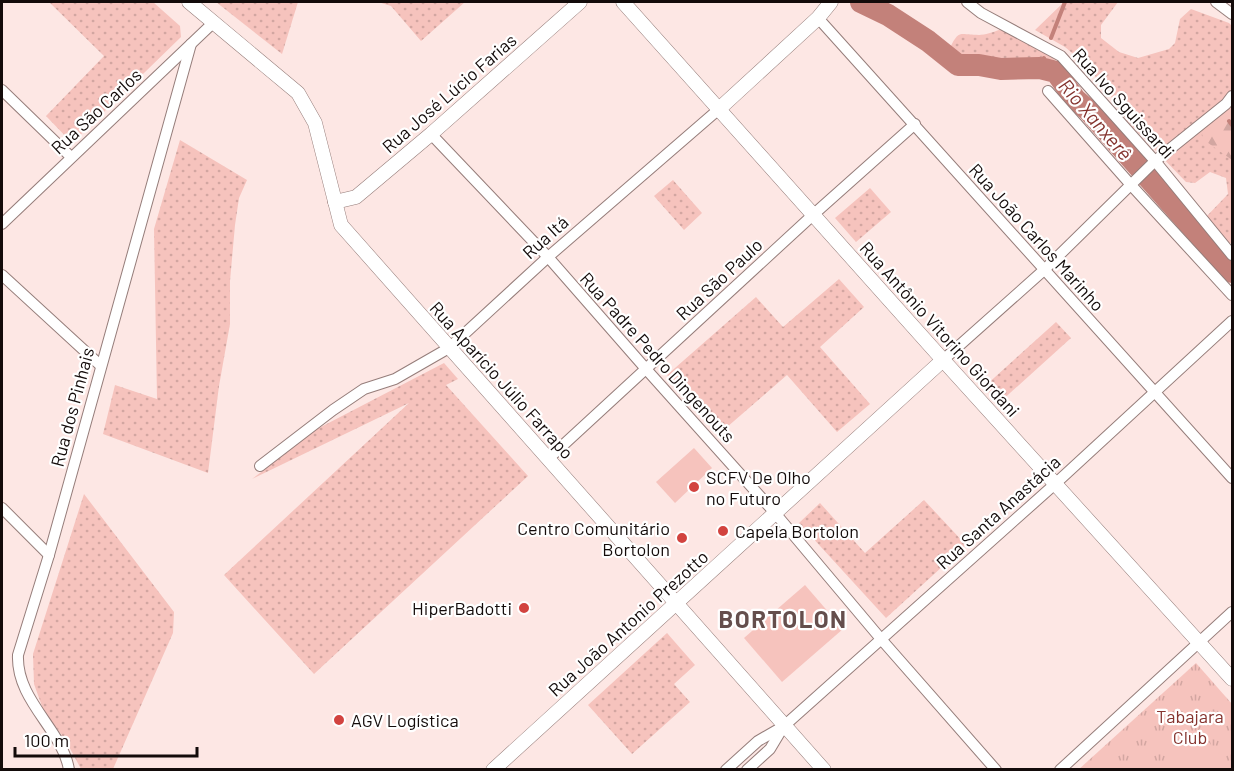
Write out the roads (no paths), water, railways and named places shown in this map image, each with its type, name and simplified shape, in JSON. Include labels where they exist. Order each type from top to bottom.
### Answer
[{"type":"street","name":"Rua Aparício Júlio Farrapo","points":[[189,2],[298,93],[315,123],[340,225],[824,770]]},
{"type":"street","name":"Rua José Lúcio Farias","points":[[335,202],[356,197],[580,2]]},
{"type":"street","name":"Rua Antônio Vitorino Giordani","points":[[623,2],[943,360],[1233,679]]},
{"type":"street","name":"Rua Itá","points":[[260,466],[364,389],[395,379],[449,348],[548,257],[719,109],[818,18],[831,2]]},
{"type":"street","name":"Rua Ivo Sguissardi","points":[[967,2],[981,13],[1061,56],[1155,161],[1233,255]]},
{"type":"street","points":[[1216,2],[1233,14]]},
{"type":"street","name":"Rua João Carlos Marinho","points":[[818,18],[1233,478]]},
{"type":"street","name":"Rua São Carlos","points":[[2,224],[213,23]]},
{"type":"street","name":"Rua dos Pinhais","points":[[69,770],[68,762],[58,743],[23,683],[18,667],[18,655],[49,555],[191,44]]},
{"type":"street","points":[[2,90],[71,157]]},
{"type":"street","points":[[1048,90],[1134,182],[1233,295]]},
{"type":"street","name":"Rua João Antonio Prezotto","points":[[494,770],[1044,270],[1146,169],[1233,96]]},
{"type":"street","name":"Rua São Paulo","points":[[548,459],[915,124]]},
{"type":"street","name":"Rua Padre Pedro Dingenouts","points":[[431,134],[548,257],[775,513],[996,770]]},
{"type":"street","points":[[2,275],[100,365]]},
{"type":"street","name":"Rua Santa Anastácia","points":[[726,770],[759,741],[784,726],[1055,484],[1233,321]]},
{"type":"street","points":[[2,508],[49,555]]},
{"type":"street","points":[[1060,770],[1233,612]]},
{"type":"street","name":"Rua Santa Anastácia","points":[[747,770],[770,749],[784,726]]},
{"type":"waterway","name":"Rio Xanxerê","points":[[861,2],[888,15],[928,41],[958,65],[979,65],[1001,69],[1040,68],[1056,72],[1075,99],[1089,111],[1232,272]]},
{"type":"waterway","points":[[1051,38],[1065,2]]},
{"type":"waterway","points":[[1040,68],[1044,58]]},
{"type":"waterway","points":[[1229,121],[1232,125]]},
{"type":"place","name":"SCFV De Olho no Futuro","points":[[694,487]]},
{"type":"place","name":"Capela Bortolon","points":[[723,531]]},
{"type":"place","name":"Centro Comunitário Bortolon","points":[[682,538]]},
{"type":"place","name":"HiperBadotti","points":[[524,608]]},
{"type":"place","name":"AGV Logística","points":[[339,720]]},
{"type":"district","name":"BORTOLON","points":[[783,618]]},
{"type":"park label","name":"Tabajara Club","points":[[1190,726]]}]
